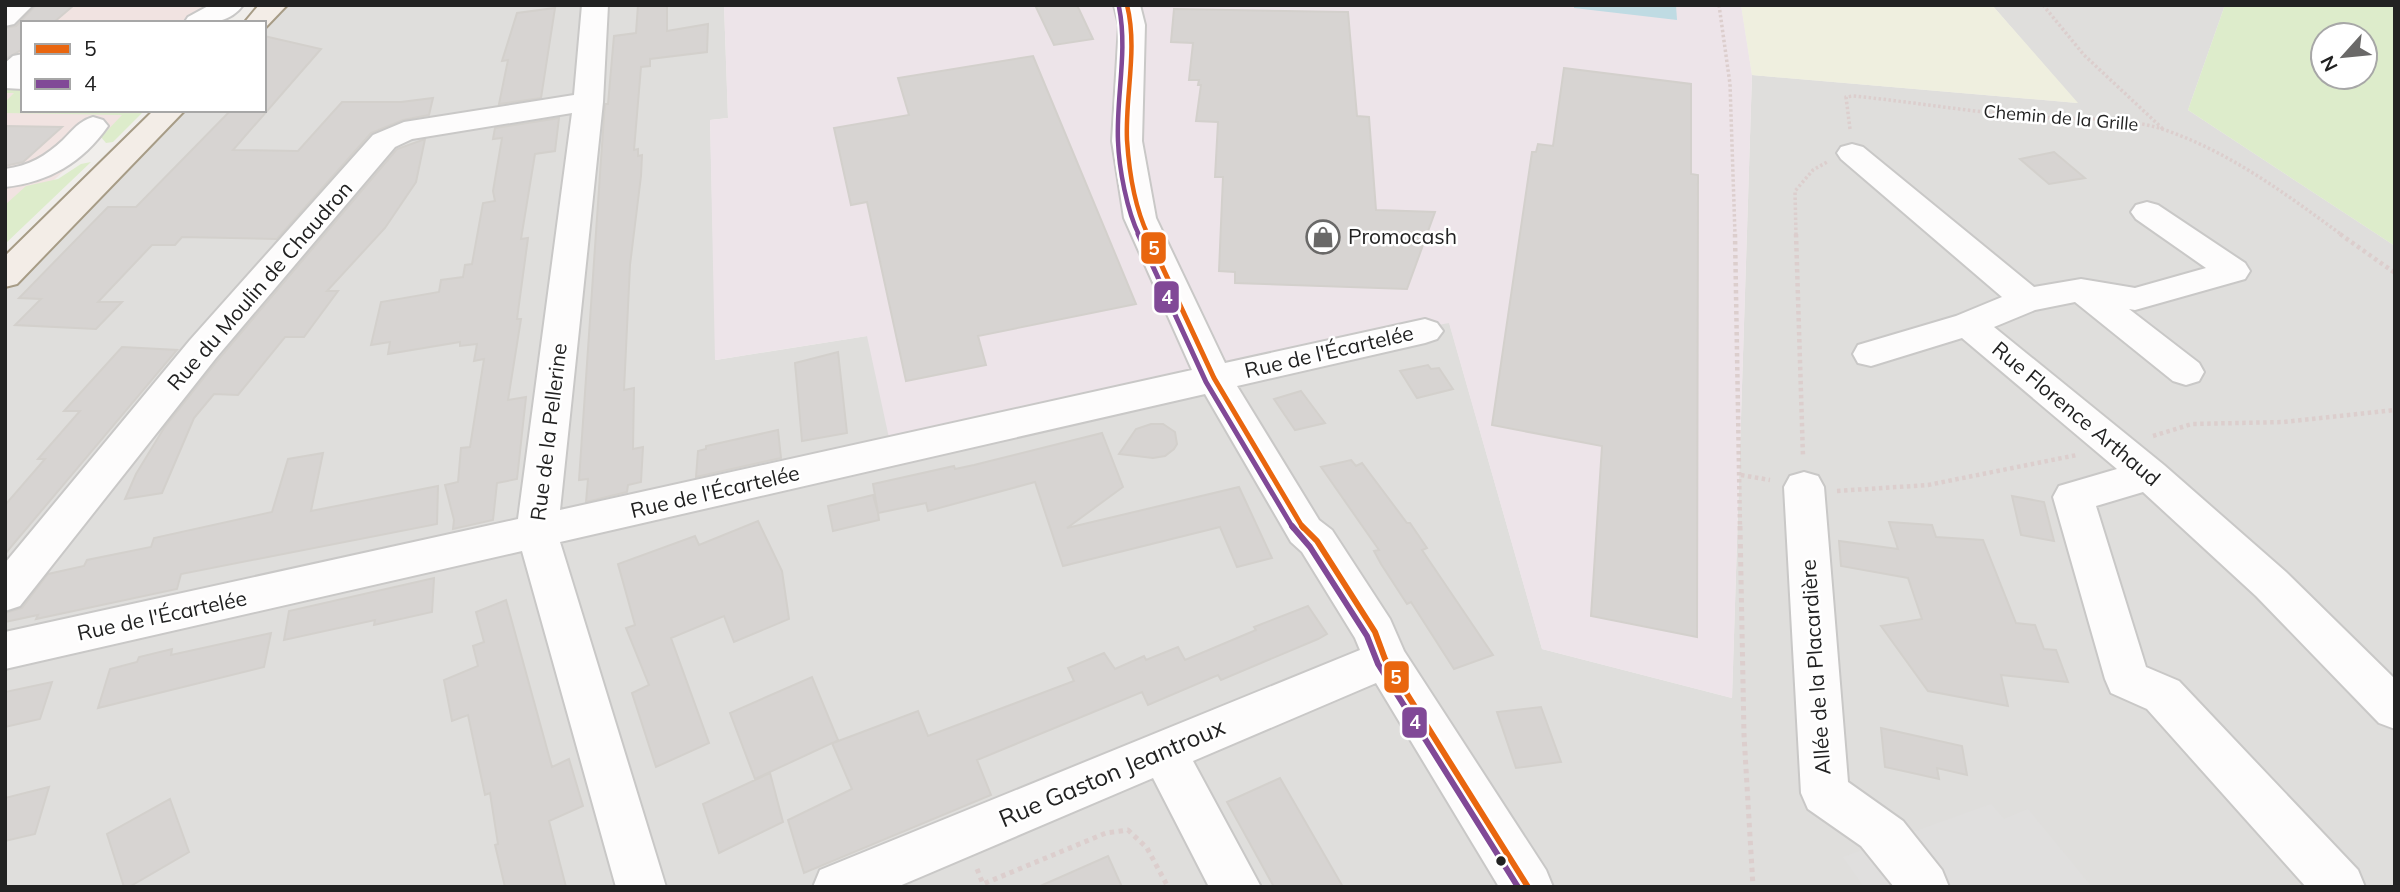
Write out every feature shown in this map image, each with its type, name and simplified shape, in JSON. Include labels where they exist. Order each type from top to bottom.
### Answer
[{"type":"main road","points":[[259,21],[274,5]]},
{"type":"main road","points":[[5,276],[169,112]]},
{"type":"street","points":[[5,18],[20,5]]},
{"type":"street","points":[[201,21],[230,5]]},
{"type":"street","name":"Rue de la Pellerine","points":[[595,5],[588,102],[537,533],[641,887]]},
{"type":"street","points":[[1127,5],[1132,24],[1127,141],[1140,218],[1214,378],[1305,531],[1317,541],[1375,632],[1385,659],[1528,887]]},
{"type":"street","points":[[21,64],[6,80],[21,80]]},
{"type":"street","name":"Rue du Moulin de Chaudron","points":[[5,594],[203,349],[384,141],[404,131],[588,102]]},
{"type":"street","points":[[5,178],[25,177],[43,171],[67,153],[93,126]]},
{"type":"street","points":[[1845,149],[2028,300]]},
{"type":"street","points":[[67,153],[128,154]]},
{"type":"street","points":[[2081,290],[2135,299],[2233,271],[2147,212]]},
{"type":"street","points":[[2081,290],[2186,372]]},
{"type":"street","name":"Rue Florence Arthaud","points":[[2081,290],[2028,300],[1968,324],[2150,475],[2271,584],[2395,709]]},
{"type":"street","points":[[1871,354],[1968,324]]},
{"type":"street","name":"Rue de l'Écartelée","points":[[5,651],[1425,331]]},
{"type":"street","points":[[2150,475],[2073,497],[2127,679],[2163,695],[2340,887]]},
{"type":"street","name":"Allée de la Placardière","points":[[1804,487],[1825,793],[1842,808],[1871,824],[1895,847],[1924,887]]},
{"type":"street","name":"Rue Gaston Jeantroux","points":[[838,887],[1385,659]]},
{"type":"street","points":[[1163,751],[1236,887]]},
{"type":"path","points":[[1719,5],[1730,84],[1733,134],[1744,735],[1753,887]]},
{"type":"path","points":[[2043,5],[2084,55],[2164,130]]},
{"type":"path","name":"Chemin de la Grille","points":[[1845,149],[1844,102],[1846,97],[1853,96],[2036,117],[2133,123],[2164,130],[2212,150],[2255,175],[2395,273]]},
{"type":"path","points":[[1804,487],[1795,191],[1813,170],[1845,149]]},
{"type":"path","points":[[1741,475],[1804,487],[1882,492],[1935,486],[2114,446],[2192,424],[2284,422],[2395,410]]},
{"type":"path","points":[[964,835],[983,884],[1106,834],[1128,830],[1138,837],[1154,858],[1168,887]]},
{"type":"shaded area","points":[[5,5],[243,5],[226,21],[21,21],[21,112],[128,112],[5,225]]},
{"type":"shaded area","points":[[274,5],[724,5],[728,118],[710,120],[716,360],[867,336],[1248,361],[1449,322],[1542,649],[1732,698],[1752,75],[2077,103],[1992,5],[2225,5],[2188,110],[2395,246],[2395,887],[5,887],[5,273],[169,112],[266,112],[265,21]]},
{"type":"shaded area","points":[[724,5],[1741,5],[1752,75],[1732,698],[1542,649],[1449,323],[1248,361],[889,438],[867,336],[715,360],[710,120],[728,118]]},
{"type":"shaded area","points":[[1991,804],[2004,819],[2028,809],[2092,887],[1864,887],[1843,857]]},
{"type":"green space","points":[[1741,5],[1992,5],[2078,103],[1752,75]]},
{"type":"green space","points":[[2225,5],[2395,5],[2395,246],[2188,110]]},
{"type":"green space","points":[[21,82],[21,112],[143,112],[113,142],[106,143],[101,137],[122,115],[5,113],[5,102],[14,93],[5,93],[5,83]]},
{"type":"green space","points":[[91,162],[5,244],[5,205],[26,186],[58,179],[81,164]]},
{"type":"water","points":[[1574,5],[1676,5],[1677,20],[1574,8]]},
{"type":"building","points":[[36,5],[74,5],[55,21],[21,21],[21,50],[5,59],[5,28],[16,26]]},
{"type":"building","points":[[638,5],[667,5],[667,31],[708,24],[707,52],[650,59],[650,66],[641,67],[634,150],[638,149],[638,156],[642,155],[641,176],[630,265],[624,390],[634,388],[633,449],[643,447],[641,482],[628,485],[627,492],[586,502],[588,479],[579,480],[605,104],[608,104],[614,36],[636,33]]},
{"type":"building","points":[[1035,5],[1077,5],[1093,39],[1054,45]]},
{"type":"building","points":[[555,8],[541,98],[499,104],[508,60],[502,61],[517,13]]},
{"type":"building","points":[[1174,9],[1348,12],[1357,116],[1369,117],[1376,210],[1435,212],[1407,289],[1235,283],[1235,272],[1219,271],[1223,177],[1215,177],[1218,122],[1196,121],[1201,85],[1198,85],[1199,80],[1189,80],[1193,43],[1171,42]]},
{"type":"building","points":[[266,36],[321,49],[233,150],[298,151],[342,102],[401,102],[433,98],[429,115],[403,120],[371,133],[277,239],[182,237],[175,245],[152,245],[98,302],[122,302],[96,329],[15,325],[41,299],[19,298],[108,207],[136,207],[229,112],[266,112]]},
{"type":"building","points":[[1033,56],[1136,304],[978,336],[986,365],[906,381],[867,202],[851,205],[834,128],[909,115],[898,78]]},
{"type":"building","points":[[1564,68],[1691,84],[1691,174],[1698,175],[1697,637],[1591,616],[1602,446],[1492,425],[1532,152],[1536,152],[1538,144],[1553,146]]},
{"type":"building","points":[[559,118],[555,151],[535,154],[521,239],[528,238],[517,319],[521,319],[508,400],[526,397],[517,479],[497,483],[493,520],[453,529],[454,520],[445,485],[458,482],[461,448],[470,447],[484,359],[474,361],[477,344],[460,346],[460,342],[388,354],[390,342],[371,345],[381,302],[439,292],[441,280],[463,277],[465,265],[472,264],[483,203],[495,201],[493,191],[502,138],[493,139],[495,128]]},
{"type":"building","points":[[5,126],[62,127],[23,162],[5,166]]},
{"type":"building","points":[[425,139],[416,182],[385,228],[327,291],[338,291],[304,337],[285,337],[238,395],[214,394],[194,418],[162,493],[125,499],[136,474],[164,428],[218,360],[397,149]]},
{"type":"building","points":[[2054,152],[2085,178],[2049,184],[2020,159]]},
{"type":"building","points":[[122,347],[177,350],[5,554],[5,505],[45,459],[38,459],[80,411],[64,411]]},
{"type":"building","points":[[838,352],[847,433],[802,441],[795,363]]},
{"type":"building","points":[[1428,365],[1431,369],[1439,368],[1453,389],[1417,398],[1400,371]]},
{"type":"building","points":[[1301,391],[1325,423],[1295,430],[1274,399]]},
{"type":"building","points":[[1151,424],[1163,424],[1175,432],[1177,444],[1174,449],[1165,456],[1153,458],[1119,454],[1136,429]]},
{"type":"building","points":[[778,430],[781,458],[696,477],[698,451],[706,449],[706,446]]},
{"type":"building","points":[[1102,433],[1123,487],[1067,528],[1239,487],[1272,558],[1237,567],[1220,527],[1063,566],[1035,482],[928,511],[926,503],[878,513],[873,484],[954,466],[955,469],[974,465]]},
{"type":"building","points":[[323,453],[311,511],[438,486],[437,524],[181,574],[177,589],[36,619],[38,615],[5,622],[5,613],[22,608],[48,574],[84,566],[87,560],[151,547],[154,538],[272,512],[288,459]]},
{"type":"building","points":[[1351,460],[1356,466],[1362,463],[1407,523],[1410,523],[1427,548],[1422,550],[1493,655],[1454,669],[1411,602],[1407,604],[1374,551],[1379,550],[1321,467]]},
{"type":"building","points":[[873,495],[879,520],[833,531],[828,506]]},
{"type":"building","points":[[2012,496],[2044,502],[2054,541],[2021,535]]},
{"type":"building","points":[[758,521],[782,571],[789,619],[734,642],[724,616],[671,638],[709,743],[656,767],[632,693],[649,685],[626,628],[635,625],[618,564],[695,536],[699,545]]},
{"type":"building","points":[[1889,522],[1932,525],[1936,537],[1983,540],[2016,623],[2035,625],[2044,649],[2056,650],[2068,682],[2001,675],[2008,706],[1928,691],[1881,626],[1922,619],[1908,578],[1841,566],[1839,541],[1898,549]]},
{"type":"building","points":[[434,578],[432,612],[374,625],[375,620],[284,640],[289,611]]},
{"type":"building","points":[[506,600],[552,767],[569,759],[583,806],[549,821],[566,887],[505,887],[495,845],[498,844],[490,793],[485,795],[468,715],[452,721],[444,680],[478,666],[473,646],[484,642],[476,612]]},
{"type":"building","points":[[1308,606],[1327,634],[1318,639],[1221,680],[1218,675],[1148,705],[1142,692],[977,760],[991,795],[804,873],[788,820],[852,789],[832,743],[755,779],[730,713],[812,677],[838,740],[833,743],[918,711],[928,736],[1074,681],[1068,668],[1104,653],[1115,669],[1144,656],[1146,660],[1178,647],[1185,660],[1256,630],[1254,627]]},
{"type":"building","points":[[271,633],[264,667],[98,708],[110,669],[137,662],[139,657],[172,649],[171,655]]},
{"type":"building","points":[[52,682],[40,719],[5,727],[5,692]]},
{"type":"building","points":[[1541,707],[1561,762],[1516,768],[1497,712]]},
{"type":"building","points":[[1881,728],[1962,746],[1967,775],[1937,768],[1939,779],[1885,767]]},
{"type":"building","points":[[770,773],[783,822],[719,853],[703,804]]},
{"type":"building","points":[[1280,778],[1343,887],[1274,887],[1227,802]]},
{"type":"building","points":[[49,787],[35,834],[5,841],[5,798]]},
{"type":"building","points":[[170,799],[189,852],[129,887],[124,887],[107,834]]},
{"type":"building","points":[[1108,856],[1122,887],[1038,887]]},
{"type":"transit line","name":"5","points":[[1127,5],[1132,25],[1127,141],[1140,218],[1214,378],[1305,531],[1317,541],[1375,632],[1385,659],[1528,887]]},
{"type":"transit line","name":"4","points":[[1119,7],[1123,26],[1118,142],[1132,221],[1206,382],[1297,535],[1310,547],[1367,636],[1378,664],[1518,887]]},
{"type":"place","name":"Promocash","points":[[1323,237]]}]
